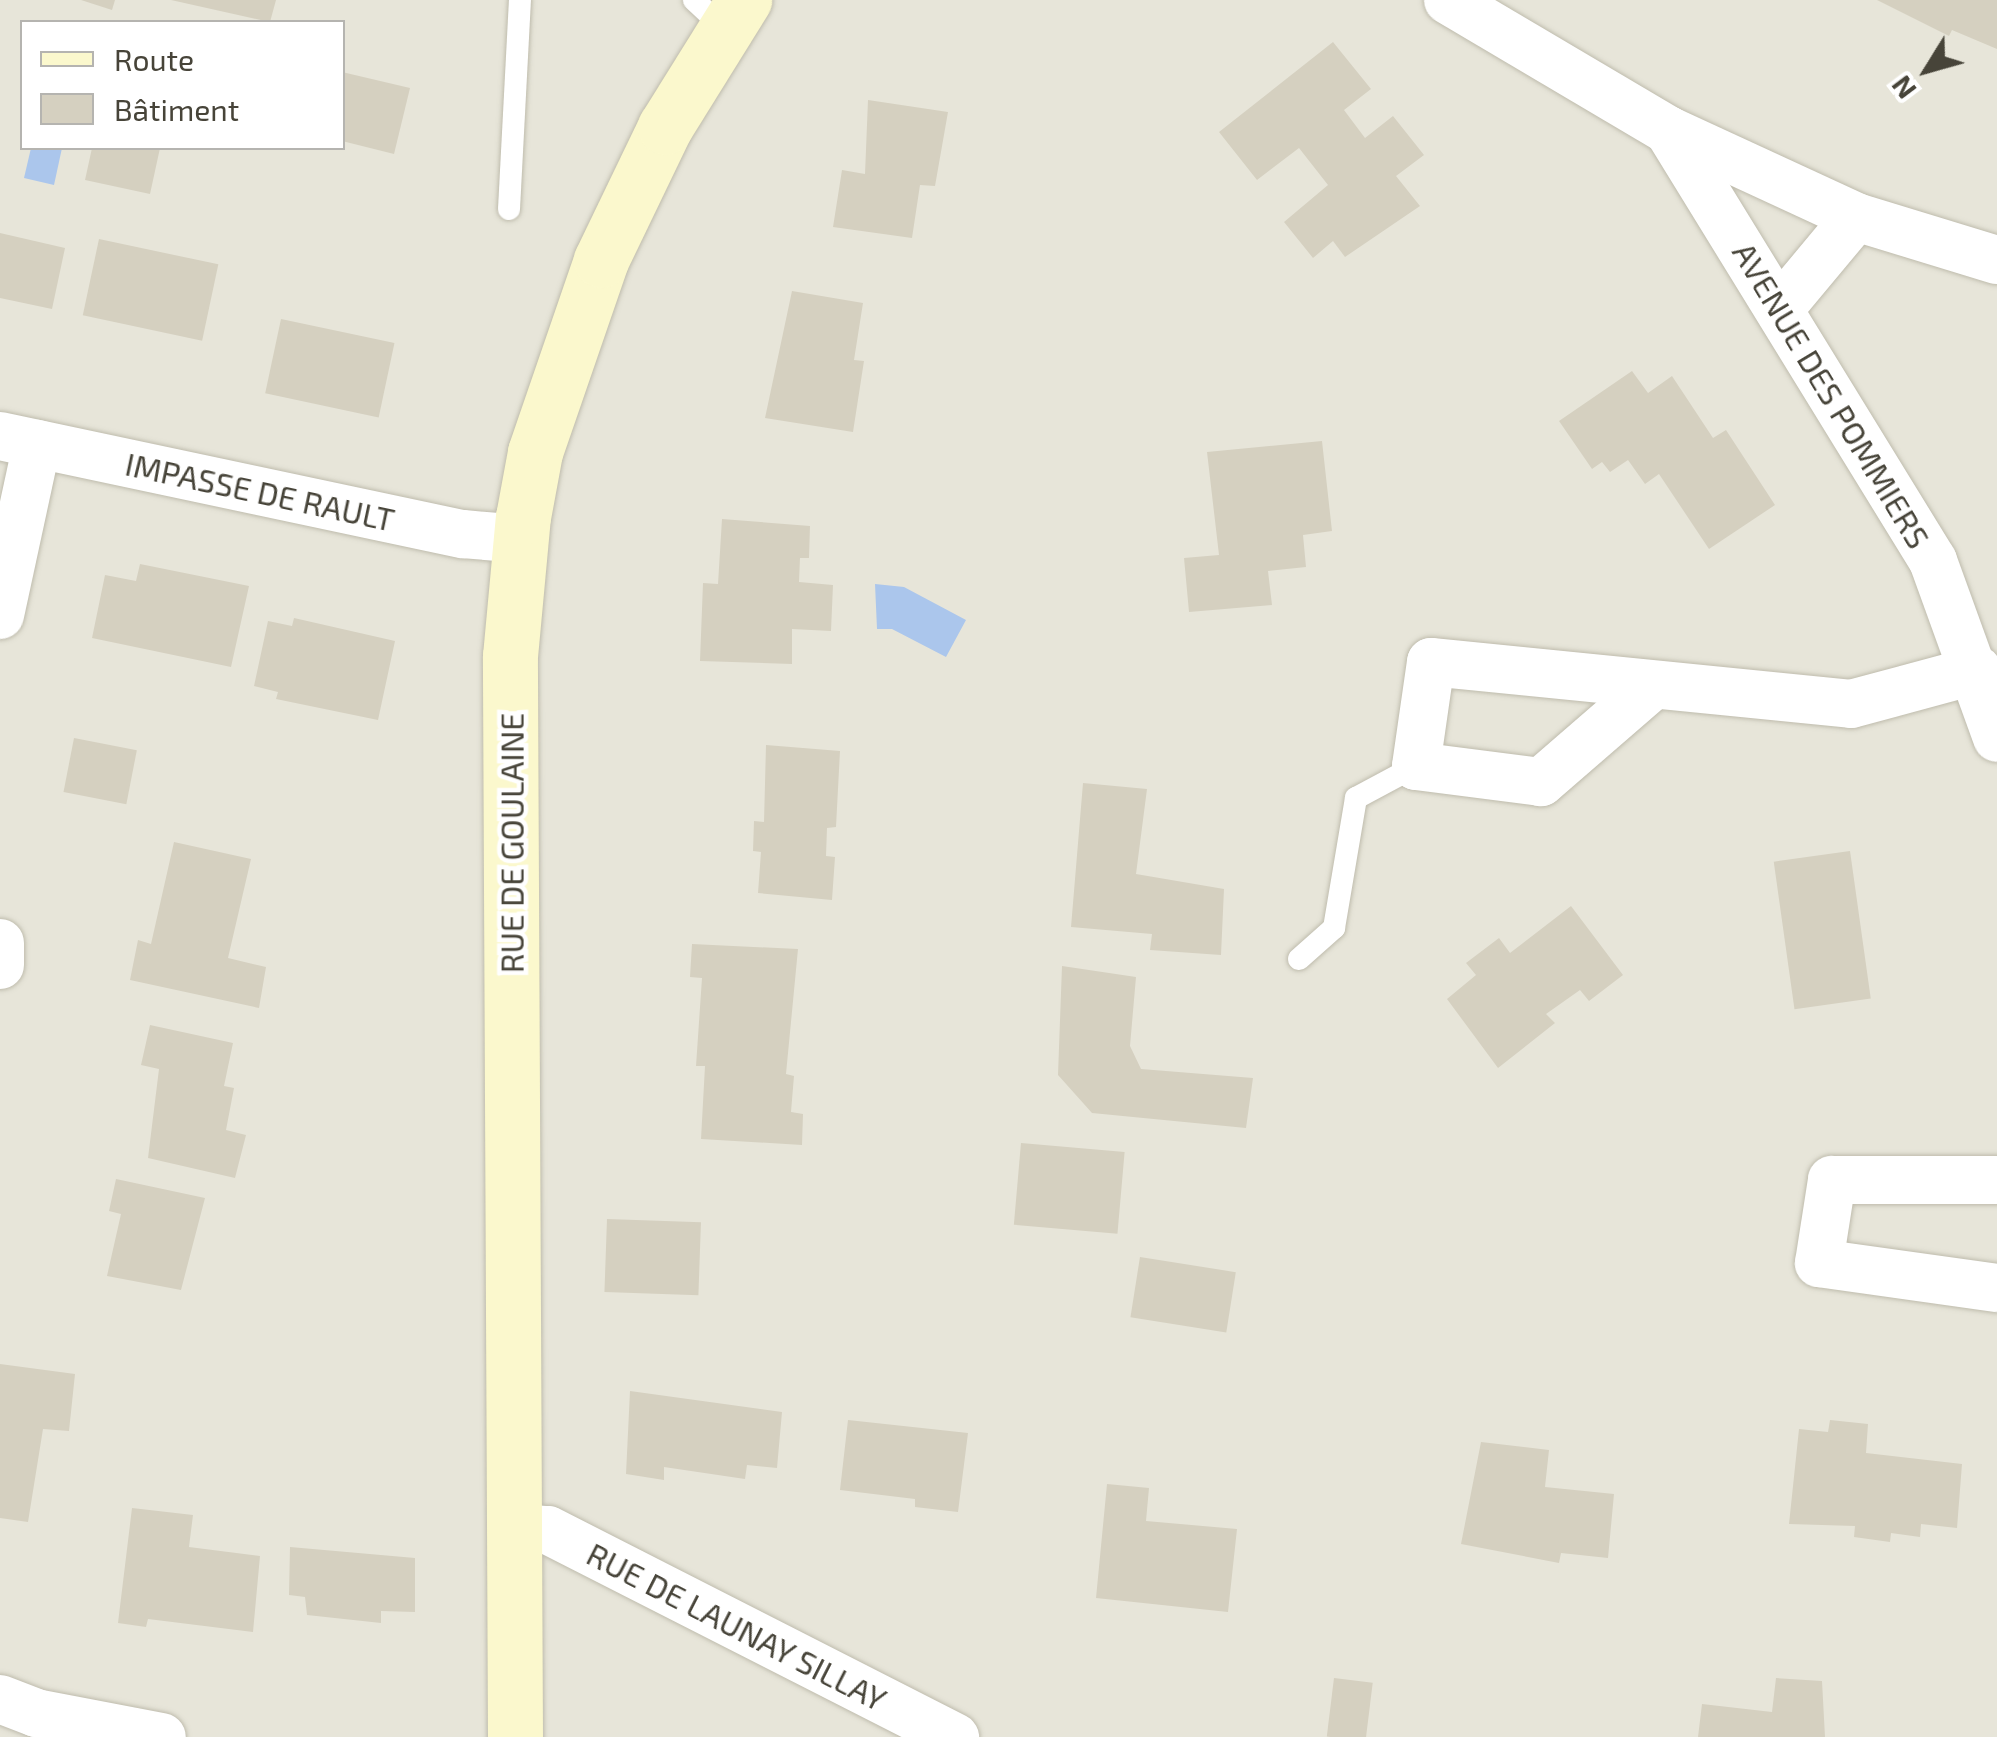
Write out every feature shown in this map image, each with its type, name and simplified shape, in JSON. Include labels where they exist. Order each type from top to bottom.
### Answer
[{"type":"street","points":[[1448,0],[1668,130],[1856,217],[1997,260]]},
{"type":"street","name":"RUE DE GOULAINE","points":[[515,1737],[510,656],[521,539],[535,452],[601,260],[721,9]]},
{"type":"street","name":"AVENUE DES POMMIERS","points":[[1668,130],[1781,307],[1933,561],[1977,670],[1997,738]]},
{"type":"street","points":[[1781,307],[1856,217]]},
{"type":"street","points":[[0,615],[18,440]]},
{"type":"street","name":"IMPASSE DE RAULT","points":[[18,440],[463,534],[521,539]]},
{"type":"street","points":[[1652,686],[1541,782],[1416,766],[1430,662],[1851,704],[1977,670]]},
{"type":"street","points":[[0,943],[0,965]]},
{"type":"street","points":[[1997,1180],[1832,1180],[1819,1264],[1997,1288]]},
{"type":"street","name":"RUE DE LAUNAY SILLAY","points":[[516,1528],[548,1530],[954,1737]]},
{"type":"street","points":[[0,1699],[112,1731],[162,1737]]},
{"type":"lane","points":[[508,210],[520,0]]},
{"type":"lane","points":[[1299,959],[1334,928],[1356,798],[1416,766]]},
{"type":"shaded area","points":[[0,0],[1997,0],[1997,1737],[0,1737]]},
{"type":"water","points":[[31,150],[62,150],[54,185],[24,178]]},
{"type":"water","points":[[875,584],[904,587],[966,620],[946,657],[892,629],[877,629]]},
{"type":"building","points":[[81,0],[115,0],[112,10]]},
{"type":"building","points":[[171,0],[276,0],[271,20]]},
{"type":"building","points":[[1877,0],[1997,0],[1997,49],[1952,30],[1949,36]]},
{"type":"building","points":[[1333,42],[1371,89],[1344,110],[1365,138],[1393,116],[1424,155],[1396,176],[1420,206],[1345,257],[1333,241],[1313,258],[1284,222],[1328,185],[1299,148],[1257,180],[1219,132]]},
{"type":"building","points":[[345,73],[410,88],[394,154],[345,142]]},
{"type":"building","points":[[868,100],[948,112],[935,186],[920,185],[912,238],[833,227],[842,170],[865,174]]},
{"type":"building","points":[[92,150],[160,150],[150,194],[85,180]]},
{"type":"building","points":[[0,233],[65,248],[52,309],[0,298]]},
{"type":"building","points":[[99,239],[218,264],[202,341],[83,315]]},
{"type":"building","points":[[792,291],[863,303],[854,360],[864,361],[853,432],[765,418]]},
{"type":"building","points":[[281,319],[394,343],[379,417],[265,393]]},
{"type":"building","points":[[1632,371],[1648,393],[1672,376],[1713,438],[1726,430],[1775,505],[1709,549],[1659,474],[1645,484],[1628,460],[1610,472],[1602,462],[1592,469],[1559,421]]},
{"type":"building","points":[[1322,441],[1332,531],[1303,535],[1306,567],[1268,571],[1272,605],[1189,612],[1184,558],[1219,555],[1207,452]]},
{"type":"building","points":[[722,519],[810,526],[809,558],[800,558],[799,582],[833,585],[831,631],[792,629],[792,664],[700,661],[703,583],[718,584]]},
{"type":"building","points":[[140,564],[249,586],[231,667],[92,638],[105,575],[136,581]]},
{"type":"building","points":[[294,618],[395,641],[378,720],[276,699],[278,692],[254,686],[268,621],[292,626]]},
{"type":"building","points":[[74,738],[137,750],[126,804],[64,792]]},
{"type":"building","points":[[766,745],[840,751],[836,827],[827,828],[826,856],[835,857],[832,900],[758,893],[761,852],[753,851],[754,821],[764,822]]},
{"type":"building","points":[[1083,783],[1147,789],[1136,874],[1224,889],[1221,955],[1150,950],[1152,934],[1071,927]]},
{"type":"building","points":[[174,842],[251,859],[228,958],[266,967],[259,1008],[130,980],[138,940],[151,944]]},
{"type":"building","points":[[1850,851],[1871,999],[1794,1009],[1774,862]]},
{"type":"building","points":[[1571,906],[1623,975],[1589,1001],[1580,990],[1546,1014],[1555,1023],[1498,1068],[1447,999],[1476,975],[1466,963],[1499,938],[1510,953]]},
{"type":"building","points":[[692,944],[798,949],[786,1074],[794,1076],[791,1112],[803,1114],[802,1145],[701,1139],[705,1066],[696,1066],[702,978],[690,977]]},
{"type":"building","points":[[1062,966],[1136,977],[1130,1046],[1141,1069],[1253,1078],[1246,1128],[1092,1113],[1058,1075]]},
{"type":"building","points":[[150,1025],[233,1043],[224,1086],[234,1088],[226,1130],[246,1135],[235,1178],[148,1158],[159,1069],[141,1065]]},
{"type":"building","points":[[1021,1143],[1125,1152],[1117,1234],[1014,1225]]},
{"type":"building","points":[[116,1179],[205,1198],[181,1290],[107,1276],[121,1214],[109,1211]]},
{"type":"building","points":[[607,1219],[701,1222],[698,1295],[604,1292]]},
{"type":"building","points":[[1140,1257],[1236,1272],[1226,1332],[1130,1317]]},
{"type":"building","points":[[0,1364],[75,1374],[69,1431],[43,1429],[28,1522],[0,1518]]},
{"type":"building","points":[[630,1391],[782,1412],[777,1468],[747,1465],[745,1479],[664,1467],[664,1480],[626,1474]]},
{"type":"building","points":[[848,1420],[968,1433],[958,1512],[915,1507],[915,1499],[840,1490]]},
{"type":"building","points":[[1830,1420],[1868,1424],[1866,1453],[1962,1464],[1957,1528],[1921,1524],[1920,1537],[1891,1533],[1890,1542],[1854,1537],[1855,1526],[1789,1524],[1799,1429],[1828,1432]]},
{"type":"building","points":[[1481,1442],[1549,1450],[1545,1487],[1614,1494],[1608,1558],[1561,1553],[1559,1563],[1461,1544]]},
{"type":"building","points":[[1107,1484],[1149,1488],[1146,1521],[1237,1529],[1228,1612],[1096,1598]]},
{"type":"building","points":[[132,1508],[193,1515],[189,1547],[260,1556],[253,1632],[148,1619],[146,1627],[118,1623]]},
{"type":"building","points":[[290,1547],[415,1558],[415,1612],[381,1611],[381,1623],[307,1615],[305,1597],[289,1595]]},
{"type":"building","points":[[1334,1678],[1373,1683],[1366,1737],[1327,1737]]},
{"type":"building","points":[[1776,1678],[1822,1681],[1825,1737],[1698,1737],[1702,1704],[1772,1712]]}]
